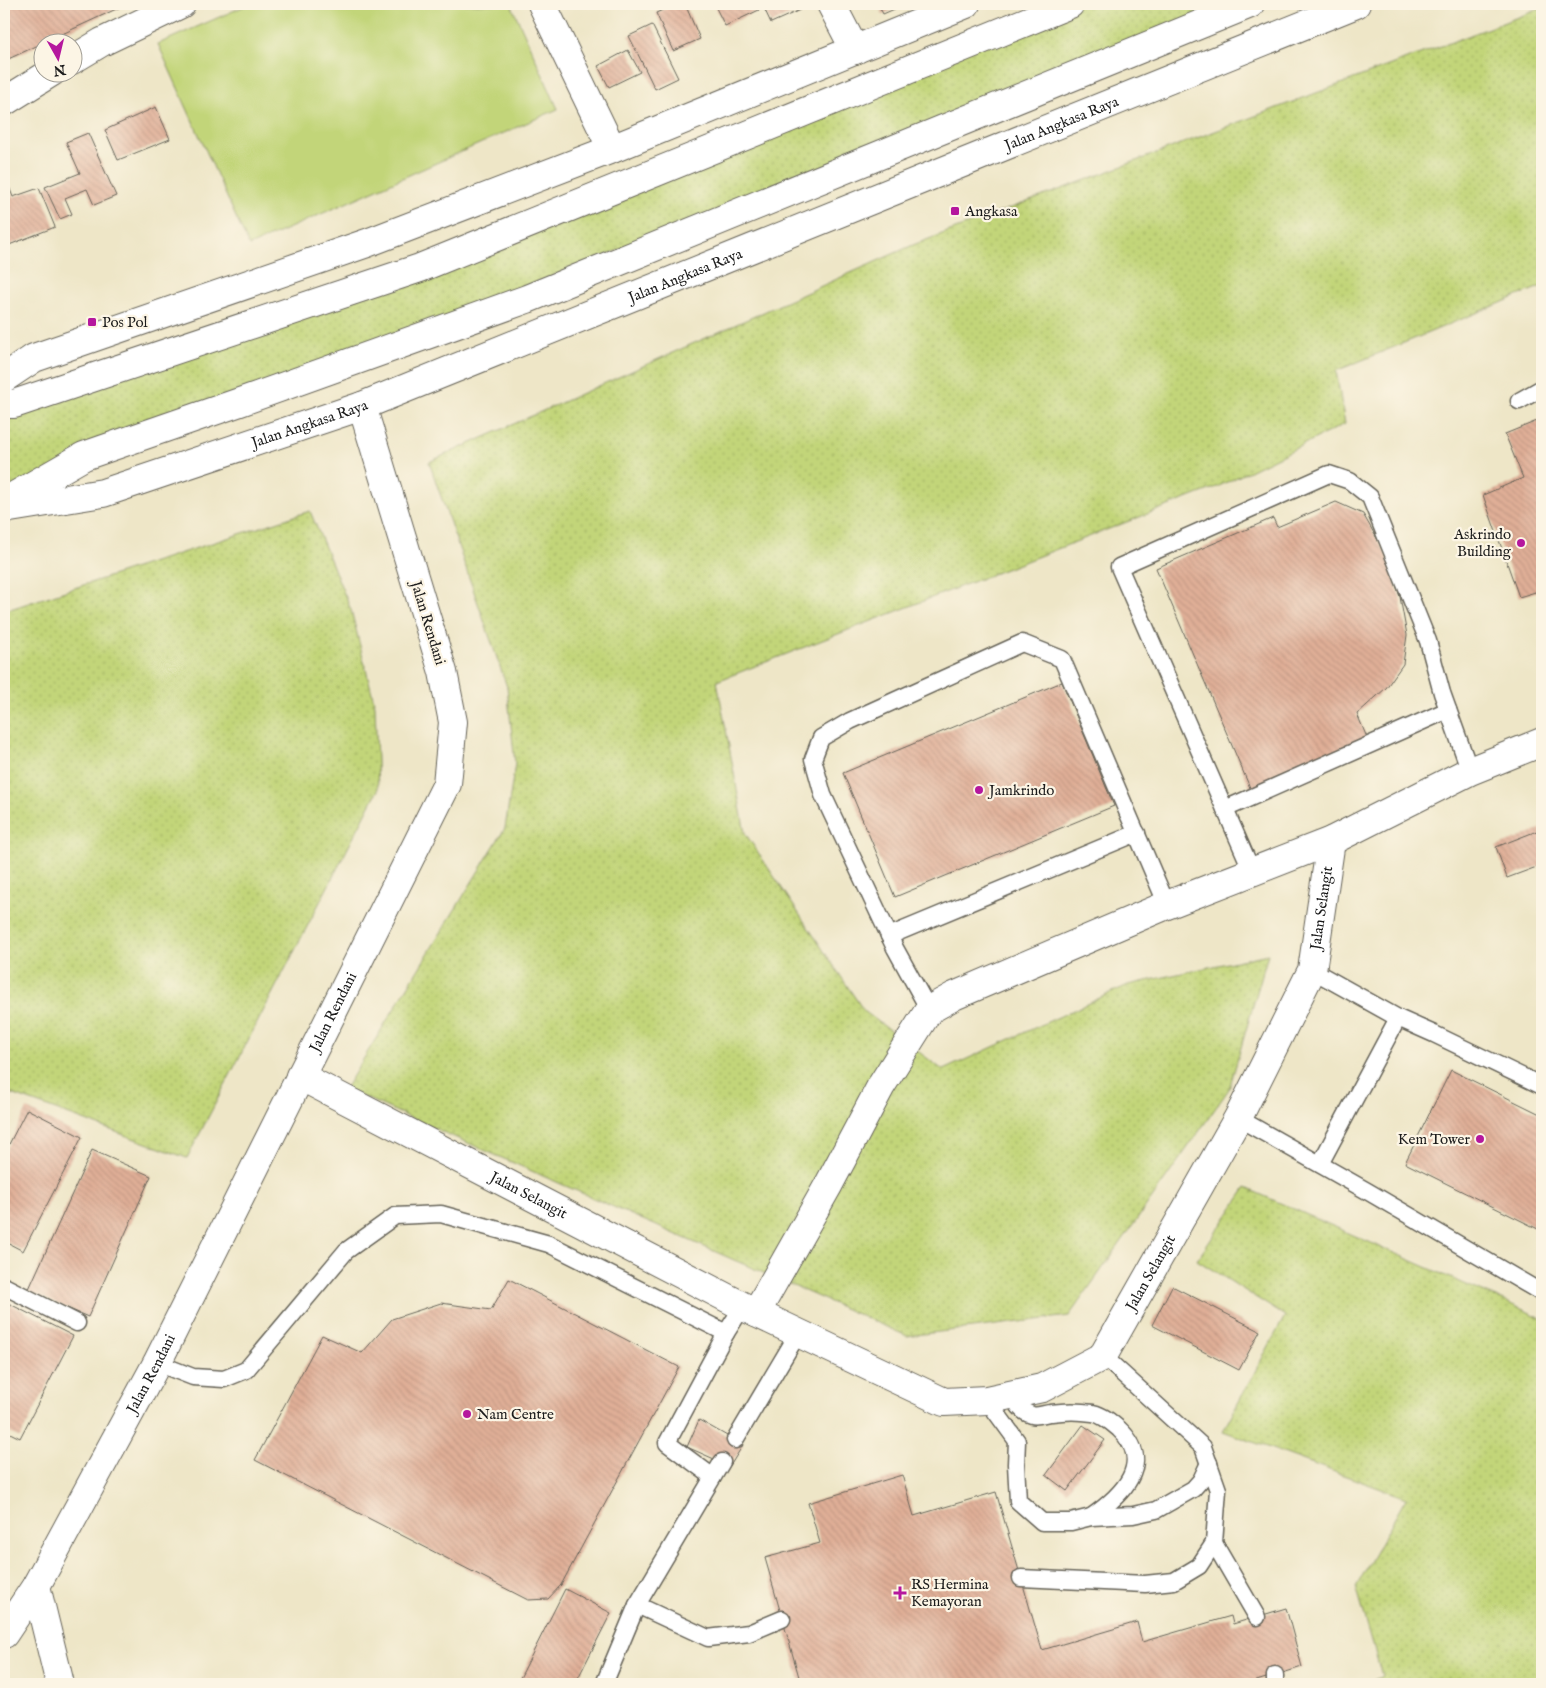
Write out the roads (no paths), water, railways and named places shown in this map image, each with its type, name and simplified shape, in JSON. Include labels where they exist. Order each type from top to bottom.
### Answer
[{"type":"main road","points":[[82,54],[102,42],[180,4]]},
{"type":"main road","points":[[542,4],[612,149]]},
{"type":"main road","points":[[831,4],[855,50]]},
{"type":"main road","points":[[4,378],[34,358],[368,243],[612,149],[966,4]]},
{"type":"main road","points":[[4,404],[14,404],[420,268],[1070,4]]},
{"type":"main road","points":[[4,502],[84,456],[527,299],[1250,4]]},
{"type":"main road","points":[[1226,57],[1262,4]]},
{"type":"main road","name":"Jalan Angkasa Raya","points":[[4,509],[103,493],[362,406],[1356,4]]},
{"type":"main road","points":[[4,102],[36,82]]},
{"type":"main road","name":"Jalan Rendani","points":[[4,1634],[36,1586],[157,1363],[447,784],[453,722],[443,672],[362,406]]},
{"type":"main road","name":"Jalan Selangit","points":[[750,1309],[829,1184],[881,1086],[928,1010],[954,996],[1167,905],[1331,841],[1470,770],[1542,742]]},
{"type":"main road","name":"Jalan Selangit","points":[[300,1076],[750,1309],[944,1402],[1000,1397],[1042,1388],[1103,1356],[1238,1118],[1312,970],[1331,841]]},
{"type":"main road","points":[[36,1586],[60,1684]]},
{"type":"lane","points":[[1519,401],[1542,388]]},
{"type":"lane","points":[[1252,871],[1119,567],[1329,474],[1350,481],[1370,497],[1428,641],[1448,710],[1470,770]]},
{"type":"lane","points":[[928,1010],[889,936],[822,795],[813,759],[820,738],[850,721],[1022,643],[1062,659],[1167,905]]},
{"type":"lane","points":[[1225,809],[1448,710]]},
{"type":"lane","points":[[889,936],[1137,833]]},
{"type":"lane","points":[[1312,970],[1398,1018],[1542,1086]]},
{"type":"lane","points":[[1320,1164],[1398,1018]]},
{"type":"lane","points":[[1238,1118],[1542,1293]]},
{"type":"lane","points":[[157,1363],[193,1376],[224,1379],[246,1370],[346,1251],[394,1216],[441,1214],[549,1244],[726,1333]]},
{"type":"lane","points":[[4,1286],[78,1323]]},
{"type":"lane","points":[[713,1478],[667,1443],[726,1333],[750,1309]]},
{"type":"lane","points":[[735,1440],[799,1332]]},
{"type":"lane","points":[[1021,1578],[1145,1584],[1174,1581],[1199,1566],[1214,1543],[1218,1490],[1203,1447],[1103,1356]]},
{"type":"lane","points":[[1000,1397],[1017,1441],[1018,1501],[1042,1522],[1071,1522],[1091,1517],[1133,1516],[1156,1510],[1193,1489],[1201,1480],[1208,1463]]},
{"type":"lane","points":[[1000,1397],[1033,1416],[1051,1413],[1095,1414],[1111,1422],[1132,1445],[1134,1470],[1128,1483],[1117,1497],[1091,1517]]},
{"type":"lane","points":[[604,1684],[637,1605],[722,1462]]},
{"type":"lane","points":[[1214,1543],[1257,1617]]},
{"type":"lane","points":[[637,1605],[708,1638],[749,1633],[782,1619]]},
{"type":"place","name":"Angkasa","points":[[955,211]]},
{"type":"place","name":"Pos Pol","points":[[92,322]]},
{"type":"place","name":"Askrindo Building","points":[[1521,543]]},
{"type":"place","name":"Jamkrindo","points":[[979,790]]},
{"type":"place","name":"Kem Tower","points":[[1480,1139]]},
{"type":"place","name":"Nam Centre","points":[[467,1414]]},
{"type":"place","name":"RS Hermina Kemayoran","points":[[900,1593]]}]
